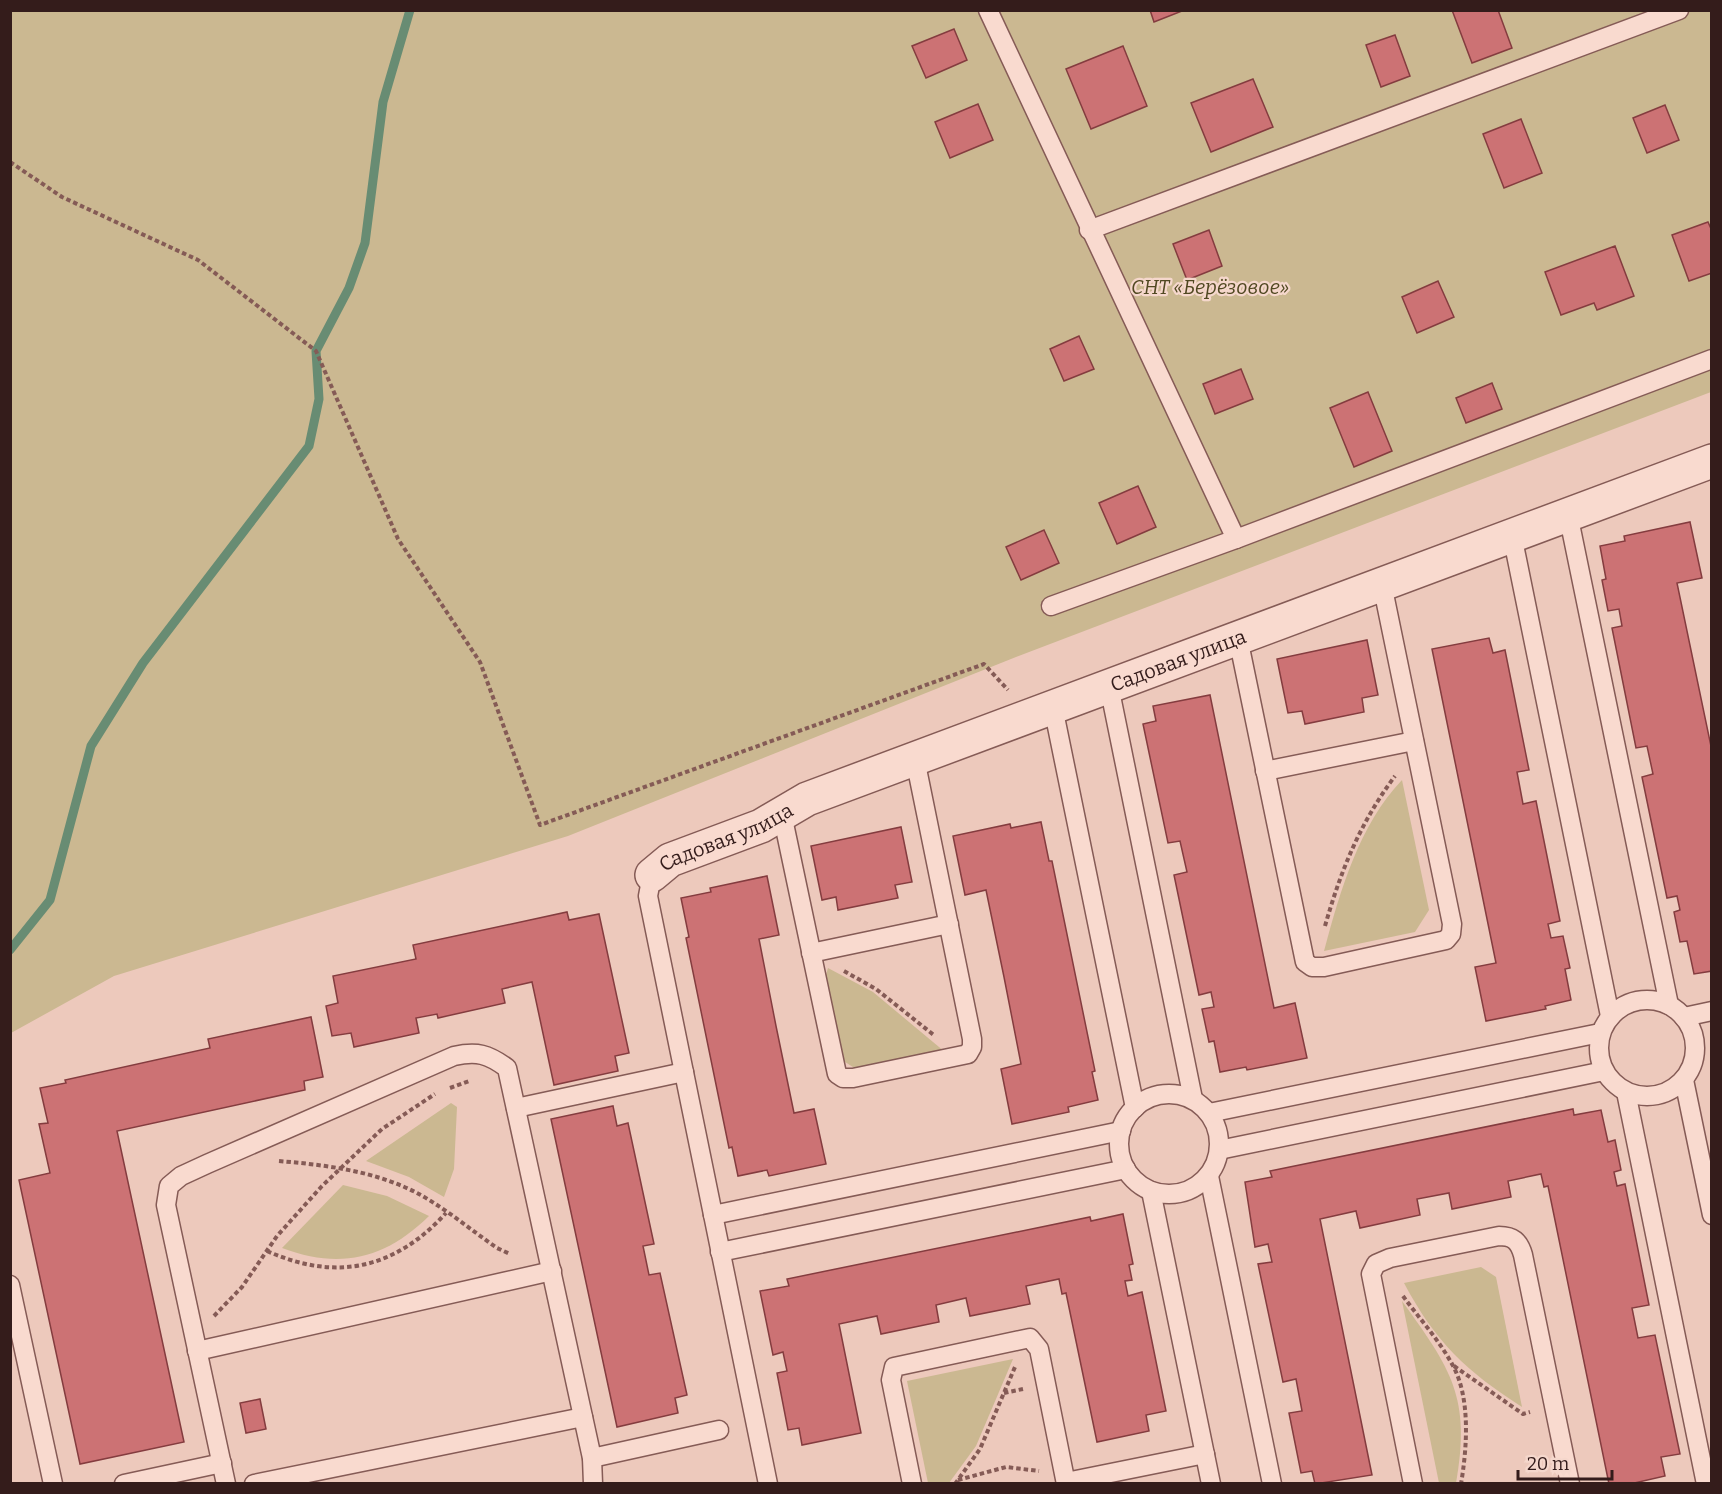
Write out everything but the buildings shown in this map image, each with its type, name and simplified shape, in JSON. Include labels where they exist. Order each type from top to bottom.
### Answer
[{"type":"street","name":"Садовая улица","points":[[652,875],[670,860],[761,826],[807,799],[1568,514],[1710,469]]},
{"type":"lane","points":[[988,10],[1089,230],[1236,539]]},
{"type":"lane","points":[[1089,230],[1679,10]]},
{"type":"lane","points":[[1051,606],[1236,539],[1712,359]]},
{"type":"lane","points":[[1568,514],[1669,1005]]},
{"type":"lane","points":[[1512,535],[1610,1016]]},
{"type":"lane","points":[[1238,638],[1305,962],[1312,967],[1437,944],[1446,940],[1451,934],[1452,924],[1382,584]]},
{"type":"lane","points":[[1109,686],[1193,1099]]},
{"type":"lane","points":[[1053,707],[1135,1108]]},
{"type":"lane","points":[[1265,771],[1415,747]]},
{"type":"lane","points":[[783,814],[837,1074],[843,1078],[968,1054],[972,1047],[972,1039],[915,759]]},
{"type":"lane","points":[[652,875],[648,896],[768,1484]]},
{"type":"lane","points":[[811,953],[949,924]]},
{"type":"lane","points":[[1637,1000],[1654,1000],[1669,1005],[1684,1017],[1703,1051],[1684,1080],[1672,1090],[1657,1096],[1640,1097],[1626,1092],[1610,1081],[1605,1071],[1598,1050],[1600,1033],[1610,1016],[1621,1007],[1637,1000]]},
{"type":"lane","points":[[1684,1017],[1712,1011]]},
{"type":"lane","points":[[1209,1113],[1600,1033]]},
{"type":"lane","points":[[226,1484],[166,1205],[169,1186],[181,1176],[454,1056],[472,1052],[489,1054],[507,1068],[592,1458],[593,1484]]},
{"type":"lane","points":[[1219,1150],[1605,1071]]},
{"type":"lane","points":[[516,1108],[684,1072]]},
{"type":"lane","points":[[1684,1080],[1712,1215]]},
{"type":"lane","points":[[1626,1092],[1706,1484]]},
{"type":"lane","points":[[1159,1094],[1177,1094],[1193,1099],[1209,1113],[1217,1125],[1218,1160],[1209,1176],[1196,1187],[1179,1194],[1162,1194],[1151,1191],[1131,1177],[1126,1169],[1119,1145],[1121,1131],[1135,1108],[1143,1101],[1159,1094]]},
{"type":"lane","points":[[713,1215],[1121,1131]]},
{"type":"lane","points":[[720,1252],[1126,1169]]},
{"type":"lane","points":[[1209,1176],[1272,1484]]},
{"type":"lane","points":[[1151,1191],[1211,1484]]},
{"type":"lane","points":[[1413,1484],[1371,1274],[1379,1263],[1390,1258],[1499,1236],[1510,1236],[1520,1244],[1570,1484]]},
{"type":"lane","points":[[197,1351],[552,1271]]},
{"type":"lane","points":[[10,1285],[52,1484]]},
{"type":"lane","points":[[912,1484],[891,1380],[894,1367],[1027,1339],[1036,1342],[1039,1349],[1066,1480],[1205,1454]]},
{"type":"lane","points":[[254,1484],[583,1417]]},
{"type":"lane","points":[[592,1458],[719,1431]]},
{"type":"lane","points":[[124,1484],[222,1463]]},
{"type":"path","points":[[10,162],[62,196],[198,261],[316,351],[398,539],[480,662],[540,825],[984,664],[1006,686],[1021,720]]},
{"type":"path","points":[[1312,967],[1335,890],[1362,824],[1415,747]]},
{"type":"path","points":[[811,953],[876,989],[908,1012],[958,1056]]},
{"type":"path","points":[[448,1089],[507,1068]]},
{"type":"path","points":[[193,1329],[220,1312],[277,1236],[340,1169],[382,1129],[438,1092]]},
{"type":"path","points":[[270,1160],[319,1164],[373,1176],[418,1193],[497,1248],[552,1271]]},
{"type":"path","points":[[267,1251],[285,1259],[326,1268],[368,1264],[412,1246],[446,1213]]},
{"type":"path","points":[[1379,1263],[1453,1365],[1523,1414],[1555,1407]]},
{"type":"path","points":[[956,1482],[980,1449],[1027,1339]]},
{"type":"path","points":[[1453,1365],[1465,1409],[1467,1449],[1461,1484]]},
{"type":"path","points":[[956,1482],[1006,1467],[1066,1480]]},
{"type":"green space","name":"СНТ «Берёзовое»","points":[[10,11],[1711,11],[1711,392],[1016,657],[568,836],[114,976],[11,1033]]},
{"type":"green space","points":[[1402,780],[1429,910],[1415,932],[1324,951],[1344,882],[1363,838],[1374,817]]},
{"type":"green space","points":[[828,968],[873,992],[945,1052],[856,1069],[842,1060],[825,978]]},
{"type":"green space","points":[[451,1103],[457,1107],[454,1169],[444,1197],[409,1177],[366,1161]]},
{"type":"green space","points":[[343,1185],[387,1196],[429,1216],[396,1242],[361,1256],[342,1259],[323,1258],[303,1255],[282,1248]]},
{"type":"green space","points":[[1481,1267],[1496,1277],[1522,1407],[1484,1381],[1454,1354],[1428,1323],[1404,1283]]},
{"type":"green space","points":[[1402,1301],[1433,1346],[1453,1385],[1461,1428],[1456,1483],[1439,1483]]},
{"type":"green space","points":[[1013,1359],[976,1446],[949,1483],[928,1483],[907,1381]]},
{"type":"waterway","points":[[10,950],[50,900],[91,746],[143,663],[309,446],[319,399],[316,351],[349,288],[365,243],[383,102],[410,10]]}]
